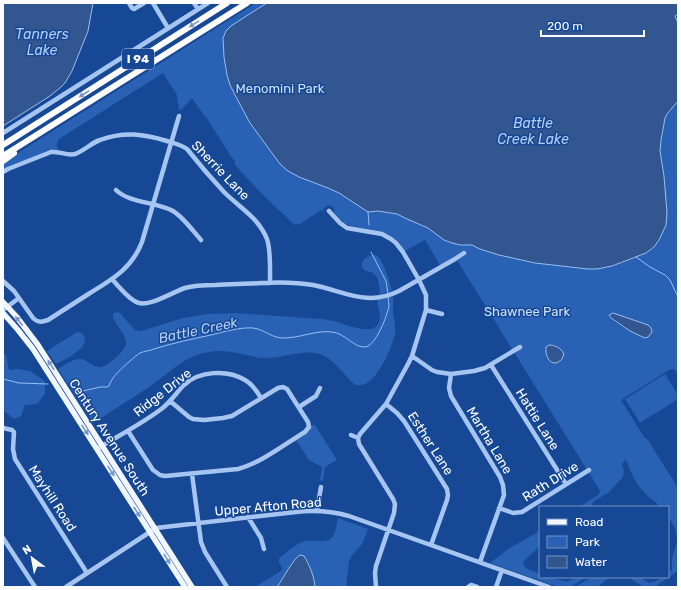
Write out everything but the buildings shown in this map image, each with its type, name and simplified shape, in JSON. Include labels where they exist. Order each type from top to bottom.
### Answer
[{"type":"highway","name":"I 94","points":[[3,145],[227,3]]},
{"type":"highway","name":"I 94","points":[[3,156],[247,3]]},
{"type":"highway","points":[[3,141],[50,115]]},
{"type":"highway","points":[[3,161],[59,120]]},
{"type":"main road","name":"Century Avenue South","points":[[4,308],[38,345],[102,446],[185,587]]},
{"type":"main road","name":"Century Avenue South","points":[[4,308],[97,449],[192,587]]},
{"type":"street","points":[[129,3],[133,9],[144,3]]},
{"type":"street","points":[[153,3],[168,28]]},
{"type":"street","points":[[194,3],[198,9]]},
{"type":"street","points":[[3,133],[208,3]]},
{"type":"street","points":[[3,281],[14,291],[34,319],[38,322],[43,322],[112,279],[126,267],[138,251],[143,238],[179,116]]},
{"type":"street","name":"Sherrie Lane","points":[[3,172],[51,152],[75,154],[99,140],[120,135],[146,135],[182,146],[187,149],[220,188],[259,224],[268,241],[270,282]]},
{"type":"street","points":[[116,190],[123,196],[169,209],[179,215],[201,240]]},
{"type":"street","points":[[329,211],[347,228],[382,234],[396,243],[403,252],[426,295],[426,310],[412,356],[386,404],[358,438],[359,444],[395,504],[394,513],[376,566],[376,587]]},
{"type":"street","points":[[112,279],[130,298],[137,303],[144,304],[192,286],[270,282],[314,285],[361,298],[390,295],[419,280],[464,253]]},
{"type":"street","points":[[4,308],[19,298]]},
{"type":"street","points":[[426,310],[442,314]]},
{"type":"street","points":[[412,356],[432,370],[450,374],[480,370],[520,347]]},
{"type":"street","name":"Hattie Lane","points":[[491,365],[566,484]]},
{"type":"street","name":"Ridge Drive","points":[[97,449],[158,412],[184,385],[205,374],[231,374],[244,380],[254,388],[261,398]]},
{"type":"street","name":"Martha Lane","points":[[450,374],[449,388],[451,396],[503,484],[504,495],[480,562]]},
{"type":"street","points":[[128,430],[156,472],[160,476],[165,476],[238,469],[253,464],[307,430],[309,425],[287,389],[283,387],[278,388],[232,416],[223,418],[204,420],[193,419],[170,401]]},
{"type":"street","points":[[299,407],[316,396],[320,388]]},
{"type":"street","name":"Esther Lane","points":[[386,404],[404,421],[448,494],[446,505],[431,545]]},
{"type":"street","name":"Mayhill Road","points":[[3,428],[14,432],[12,449],[15,459],[87,573]]},
{"type":"street","points":[[351,435],[358,438]]},
{"type":"street","name":"Rath Drive","points":[[499,508],[513,513],[522,512],[589,470]]},
{"type":"street","points":[[192,474],[197,523],[202,547],[227,587]]},
{"type":"street","points":[[318,510],[321,487]]},
{"type":"street","name":"Upper Afton Road","points":[[66,587],[152,530],[197,523],[318,510],[343,514],[549,587]]},
{"type":"street","points":[[248,517],[261,538],[264,549]]},
{"type":"street","points":[[3,538],[34,587]]},
{"type":"street","points":[[496,587],[502,570]]},
{"type":"street","points":[[468,587],[472,585],[477,587]]},
{"type":"green space","points":[[256,3],[318,3],[470,245],[499,255],[535,263],[597,269],[612,266],[636,257],[665,197],[664,176],[660,151],[661,140],[665,118],[678,101],[678,376],[675,370],[669,370],[621,400],[678,488],[678,571],[669,577],[669,573],[672,570],[672,559],[677,537],[675,528],[669,518],[669,506],[660,506],[641,489],[632,474],[627,461],[625,460],[622,464],[624,472],[623,477],[608,493],[594,501],[592,506],[581,506],[598,495],[600,492],[599,489],[455,257],[440,265],[425,240],[405,251],[399,242],[388,234],[345,224],[335,214],[333,207],[329,205],[324,207],[323,213],[321,210],[300,224],[295,225],[265,197],[235,165],[235,161],[192,98],[181,110],[179,110],[177,95],[163,73],[59,139],[57,142],[57,147],[59,150],[47,151],[3,169],[3,163]],"holes":[[[611,313],[648,325],[646,338],[616,323],[609,317]]]},
{"type":"green space","points":[[372,255],[378,257],[382,264],[392,291],[380,294],[377,277],[363,269],[362,264],[364,260]]},
{"type":"green space","points":[[393,296],[395,334],[393,341],[386,359],[375,376],[368,382],[361,385],[354,384],[335,364],[321,354],[305,353],[271,358],[258,358],[227,351],[207,352],[180,363],[149,387],[93,423],[58,369],[69,362],[78,359],[98,367],[102,367],[111,362],[120,354],[125,345],[126,339],[113,318],[113,314],[116,312],[120,313],[135,330],[141,331],[183,318],[207,314],[236,313],[325,319],[358,328],[371,329],[376,327],[380,319],[377,300]]},
{"type":"green space","points":[[77,332],[82,333],[85,338],[82,347],[77,352],[56,364],[47,351]]},
{"type":"green space","points":[[6,354],[9,370],[18,369],[30,371],[45,381],[45,394],[37,404],[25,405],[21,416],[14,419],[3,410],[3,355]]},
{"type":"green space","points":[[665,374],[678,395],[678,399],[640,423],[625,399]]},
{"type":"green space","points":[[311,425],[315,425],[337,460],[325,467],[323,481],[320,480],[322,467],[309,460],[296,440],[309,432]]},
{"type":"green space","points":[[338,518],[368,529],[362,544],[352,555],[349,561],[346,587],[255,587],[281,571],[282,568],[279,559],[295,546],[305,541],[324,541],[331,538],[335,532]]},
{"type":"green space","points":[[539,532],[539,547],[524,561],[524,566],[539,574],[539,578],[552,578],[566,582],[575,578],[585,578],[569,587],[558,587],[490,563],[508,549]]},
{"type":"green space","points":[[590,578],[609,578],[597,587],[575,587]]},
{"type":"green space","points":[[630,578],[642,578],[649,583],[661,578],[668,578],[654,587],[644,587]]},
{"type":"water","name":"Tanners Lake","points":[[3,3],[93,3],[88,31],[72,71],[65,83],[50,96],[3,126]]},
{"type":"water","name":"Battle Creek Lake","points":[[267,3],[678,3],[678,15],[675,16],[678,23],[678,101],[665,118],[661,140],[660,151],[667,213],[666,225],[659,240],[654,247],[646,253],[612,266],[597,269],[535,263],[499,255],[472,245],[452,243],[444,240],[428,228],[397,214],[378,211],[368,212],[339,193],[288,171],[280,164],[250,123],[230,85],[224,57],[223,38],[226,31],[231,26]]},
{"type":"water","points":[[613,313],[648,325],[652,332],[645,338],[630,331],[611,318],[609,315]]},
{"type":"water","points":[[549,345],[558,347],[564,354],[562,359],[557,363],[551,362],[548,358],[546,347]]},
{"type":"water","points":[[300,555],[304,556],[308,564],[313,575],[315,587],[277,587],[291,565]]},
{"type":"waterway","name":"Battle Creek","points":[[368,212],[369,225]]},
{"type":"waterway","name":"Battle Creek","points":[[371,252],[386,281],[388,294]]},
{"type":"waterway","points":[[636,257],[665,275],[670,280],[678,297]]},
{"type":"waterway","name":"Battle Creek","points":[[83,391],[109,386],[112,379],[118,372],[134,357],[142,352],[237,329],[253,328],[280,338],[290,338],[320,332],[332,332],[341,335],[361,347],[365,347],[373,342],[380,330],[389,306],[388,297]]},
{"type":"waterway","name":"Battle Creek","points":[[3,379],[19,383],[48,384]]},
{"type":"park label","name":"Menomini Park","points":[[280,88]]},
{"type":"park label","name":"Shawnee Park","points":[[527,311]]}]
